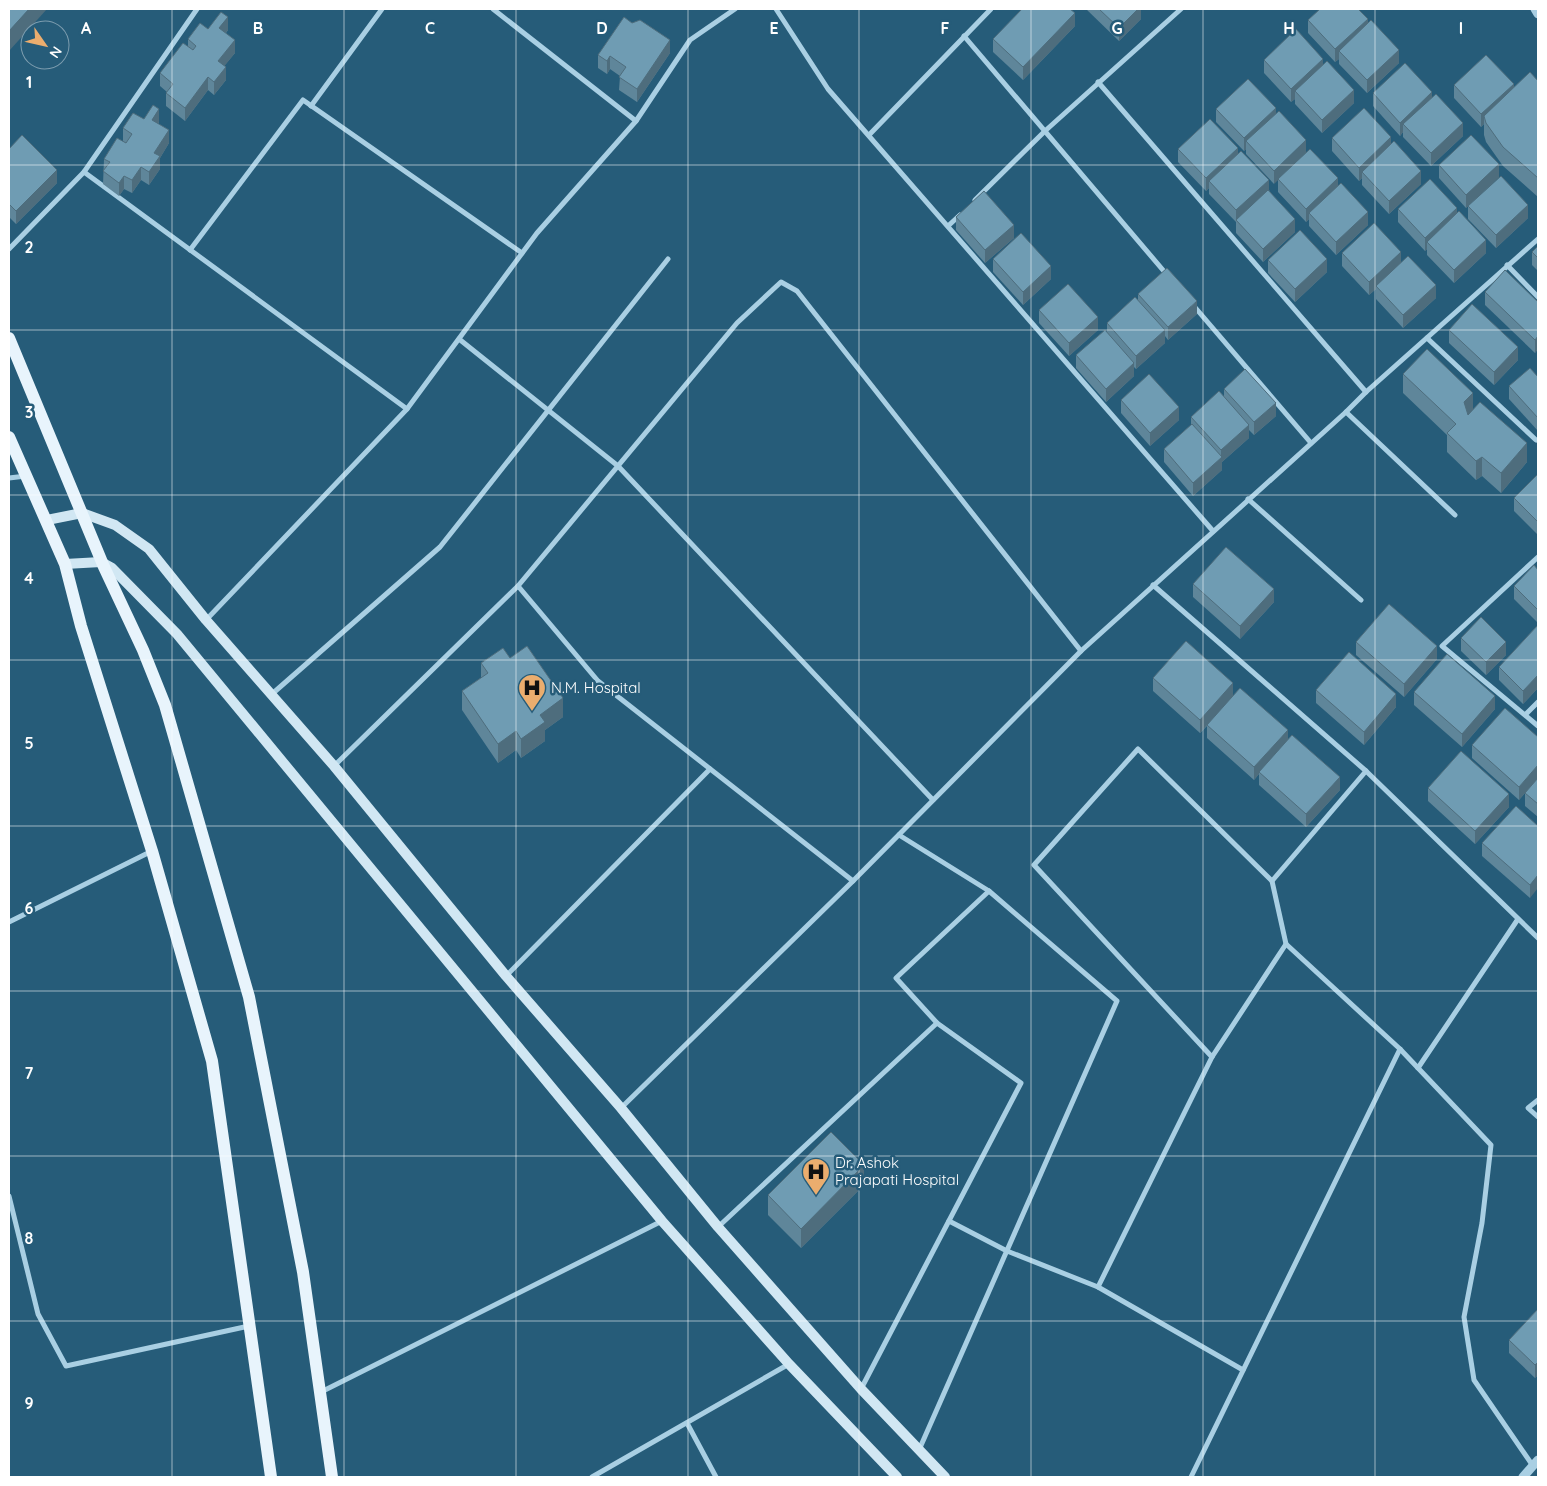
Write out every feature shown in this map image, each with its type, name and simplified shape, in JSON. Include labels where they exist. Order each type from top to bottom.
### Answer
[{"type":"main road","points":[[9,338],[102,562],[143,650],[165,705],[249,997],[302,1272],[332,1477]]},
{"type":"main road","points":[[9,437],[65,564],[84,635],[152,851],[212,1061],[271,1477]]},
{"type":"main road","points":[[47,520],[82,513],[115,525],[149,549],[206,620],[334,766],[506,976],[621,1108],[718,1227],[861,1389],[945,1477]]},
{"type":"main road","points":[[65,564],[102,562],[112,568],[177,634],[662,1221],[789,1364],[897,1477]]},
{"type":"street","points":[[9,249],[84,172],[197,9]]},
{"type":"street","points":[[311,106],[382,9]]},
{"type":"street","points":[[493,9],[636,121]]},
{"type":"street","points":[[206,620],[407,409],[522,253],[636,121],[690,40],[735,9]]},
{"type":"street","points":[[776,9],[828,89],[1213,530]]},
{"type":"street","points":[[869,134],[992,9]]},
{"type":"street","points":[[969,206],[1045,131],[1182,9]]},
{"type":"street","points":[[1535,9],[1538,14]]},
{"type":"street","points":[[964,36],[1172,281]]},
{"type":"street","points":[[1098,82],[1366,392]]},
{"type":"street","points":[[190,250],[303,100],[522,253]]},
{"type":"street","points":[[84,172],[407,409]]},
{"type":"street","points":[[948,226],[962,213]]},
{"type":"street","points":[[621,1108],[853,881],[1081,651],[1248,498],[1538,239]]},
{"type":"street","points":[[272,694],[440,547],[668,259]]},
{"type":"street","points":[[1507,265],[1538,297]]},
{"type":"street","points":[[334,766],[518,586],[737,323],[781,282],[797,291],[1081,651]]},
{"type":"street","points":[[1191,303],[1311,443]]},
{"type":"street","points":[[1427,338],[1536,440]]},
{"type":"street","points":[[459,339],[618,466],[933,800]]},
{"type":"street","points":[[1346,412],[1455,515]]},
{"type":"street","points":[[9,478],[26,476]]},
{"type":"street","points":[[1248,498],[1361,600]]},
{"type":"street","points":[[1538,557],[1442,646],[1526,714],[1538,726]]},
{"type":"street","points":[[1153,585],[1366,771],[1538,938]]},
{"type":"street","points":[[518,586],[598,681],[853,881]]},
{"type":"street","points":[[1526,714],[1538,702]]},
{"type":"street","points":[[1212,1057],[1034,865],[1138,749],[1272,881],[1286,944],[1400,1049],[1491,1145],[1482,1223],[1464,1317],[1474,1380],[1535,1463],[1523,1477]]},
{"type":"street","points":[[506,976],[710,769]]},
{"type":"street","points":[[1272,881],[1366,771]]},
{"type":"street","points":[[899,835],[989,891],[1117,1002],[919,1450]]},
{"type":"street","points":[[9,922],[152,851]]},
{"type":"street","points":[[861,1389],[1021,1083],[936,1023],[896,978],[989,891]]},
{"type":"street","points":[[1418,1068],[1518,919]]},
{"type":"street","points":[[1098,1287],[1212,1057],[1286,944]]},
{"type":"street","points":[[718,1227],[936,1023]]},
{"type":"street","points":[[1191,1477],[1400,1049]]},
{"type":"street","points":[[1538,1100],[1528,1108],[1538,1117]]},
{"type":"street","points":[[9,1196],[38,1314],[66,1366],[250,1326]]},
{"type":"street","points":[[321,1392],[662,1221]]},
{"type":"street","points":[[949,1221],[1007,1252],[1098,1287],[1243,1370]]},
{"type":"street","points":[[595,1477],[789,1364]]},
{"type":"street","points":[[687,1423],[716,1477]]},
{"type":"building","points":[[9,9],[29,9],[9,31]]},
{"type":"building","points":[[1022,9],[1070,9],[1075,13],[1023,67],[993,39]]},
{"type":"building","points":[[1099,9],[1138,9],[1119,28]]},
{"type":"building","points":[[1320,9],[1358,9],[1368,19],[1335,49],[1308,20]]},
{"type":"building","points":[[221,12],[228,17],[219,28],[235,40],[218,61],[226,67],[214,82],[208,77],[185,108],[166,93],[173,84],[160,73],[183,43],[193,50],[196,46],[188,39],[200,23],[208,29]]},
{"type":"building","points":[[624,17],[632,23],[640,20],[670,40],[637,89],[619,77],[626,67],[610,56],[607,61],[598,55]]},
{"type":"building","points":[[1371,20],[1399,50],[1367,80],[1339,51]]},
{"type":"building","points":[[1296,29],[1323,59],[1291,89],[1264,60]]},
{"type":"building","points":[[1486,55],[1514,84],[1481,114],[1454,85]]},
{"type":"building","points":[[1327,61],[1354,90],[1322,120],[1295,91]]},
{"type":"building","points":[[1405,63],[1432,92],[1400,123],[1373,93]]},
{"type":"building","points":[[1530,72],[1538,81],[1538,178],[1503,147],[1486,123],[1484,116]]},
{"type":"building","points":[[1248,79],[1276,108],[1244,138],[1216,109]]},
{"type":"building","points":[[1436,94],[1463,123],[1431,153],[1403,124]]},
{"type":"building","points":[[153,105],[159,109],[152,120],[169,130],[154,153],[160,156],[149,172],[141,167],[132,180],[124,176],[119,183],[103,171],[110,162],[104,159],[117,138],[126,143],[132,134],[123,128],[133,113],[144,119]]},
{"type":"building","points":[[1364,108],[1391,137],[1359,168],[1332,138]]},
{"type":"building","points":[[1279,111],[1306,140],[1274,171],[1246,141]]},
{"type":"building","points":[[1210,119],[1238,148],[1206,178],[1178,149]]},
{"type":"building","points":[[22,135],[57,170],[16,211],[9,204],[9,149]]},
{"type":"building","points":[[1471,135],[1499,164],[1466,195],[1439,165]]},
{"type":"building","points":[[1394,141],[1421,171],[1389,201],[1362,172]]},
{"type":"building","points":[[1310,149],[1338,178],[1306,209],[1278,179]]},
{"type":"building","points":[[1241,151],[1269,180],[1236,210],[1209,181]]},
{"type":"building","points":[[1501,176],[1528,205],[1496,235],[1468,206]]},
{"type":"building","points":[[1430,179],[1457,208],[1425,238],[1398,209]]},
{"type":"building","points":[[1341,183],[1368,212],[1336,242],[1309,213]]},
{"type":"building","points":[[1268,190],[1295,219],[1263,249],[1236,220]]},
{"type":"building","points":[[984,191],[1014,225],[985,250],[956,217]]},
{"type":"building","points":[[1459,211],[1486,240],[1454,270],[1427,242]]},
{"type":"building","points":[[1374,223],[1401,252],[1369,282],[1342,253]]},
{"type":"building","points":[[1300,230],[1327,259],[1295,289],[1268,260]]},
{"type":"building","points":[[1021,233],[1051,266],[1023,292],[993,259]]},
{"type":"building","points":[[1538,246],[1538,258],[1532,252]]},
{"type":"building","points":[[1408,256],[1436,285],[1403,315],[1376,286]]},
{"type":"building","points":[[1167,268],[1197,301],[1168,327],[1138,294]]},
{"type":"building","points":[[1505,270],[1538,302],[1538,336],[1535,340],[1485,292]]},
{"type":"building","points":[[1068,284],[1098,317],[1069,343],[1039,310]]},
{"type":"building","points":[[1135,297],[1165,330],[1136,356],[1107,323]]},
{"type":"building","points":[[1472,304],[1518,347],[1494,372],[1449,330]]},
{"type":"building","points":[[1105,330],[1134,363],[1106,389],[1076,355]]},
{"type":"building","points":[[1427,349],[1473,393],[1464,402],[1468,415],[1480,402],[1527,443],[1501,473],[1482,457],[1476,461],[1447,433],[1456,424],[1403,374]]},
{"type":"building","points":[[1530,368],[1538,377],[1538,418],[1509,386]]},
{"type":"building","points":[[1245,369],[1276,403],[1254,422],[1224,389]]},
{"type":"building","points":[[1149,374],[1179,407],[1150,433],[1121,400]]},
{"type":"building","points":[[1219,391],[1249,425],[1221,450],[1191,417]]},
{"type":"building","points":[[1192,424],[1222,457],[1193,483],[1164,449]]},
{"type":"building","points":[[1538,474],[1538,519],[1537,521],[1514,498]]},
{"type":"building","points":[[1226,547],[1274,589],[1240,626],[1193,584]]},
{"type":"building","points":[[1534,565],[1538,570],[1538,610],[1514,586]]},
{"type":"building","points":[[1389,604],[1437,646],[1404,684],[1356,642]]},
{"type":"building","points":[[1481,617],[1506,642],[1486,662],[1461,638]]},
{"type":"building","points":[[1538,625],[1538,675],[1523,691],[1499,667]]},
{"type":"building","points":[[1186,641],[1233,683],[1200,720],[1153,678]]},
{"type":"building","points":[[527,646],[563,698],[540,715],[545,722],[521,739],[516,731],[498,744],[462,691],[488,673],[481,663],[503,648],[510,658]]},
{"type":"building","points":[[1349,652],[1396,694],[1364,732],[1316,690]]},
{"type":"building","points":[[1447,654],[1495,696],[1462,734],[1414,692]]},
{"type":"building","points":[[1240,688],[1288,730],[1254,767],[1207,725]]},
{"type":"building","points":[[1505,708],[1538,737],[1538,765],[1519,787],[1472,745]]},
{"type":"building","points":[[1292,735],[1340,777],[1306,814],[1259,772]]},
{"type":"building","points":[[1461,751],[1509,794],[1475,831],[1428,788]]},
{"type":"building","points":[[1538,778],[1538,804],[1525,793]]},
{"type":"building","points":[[1516,806],[1538,826],[1538,875],[1530,885],[1482,843]]},
{"type":"building","points":[[831,1132],[864,1165],[801,1229],[768,1195]]},
{"type":"building","points":[[1538,1309],[1538,1362],[1535,1365],[1509,1340]]},
{"type":"place","name":"N.M. Hospital","points":[[532,712]]},
{"type":"place","name":"Dr. Ashok Prajapati Hospital","points":[[816,1196]]}]
